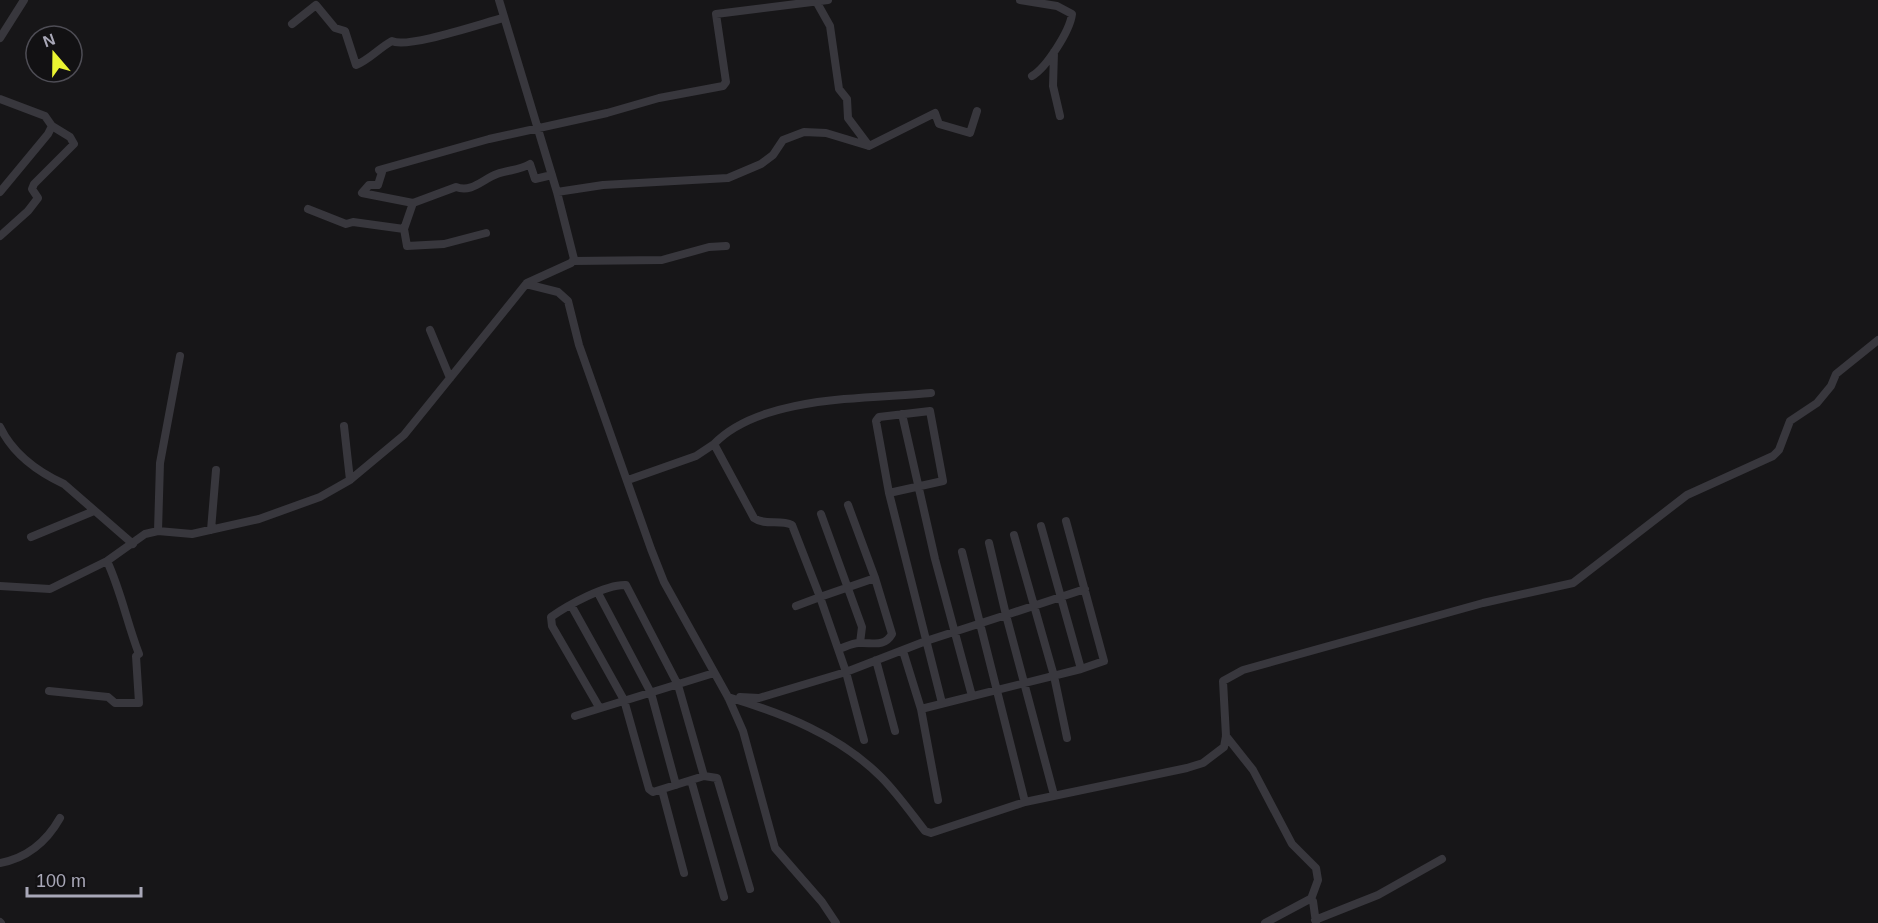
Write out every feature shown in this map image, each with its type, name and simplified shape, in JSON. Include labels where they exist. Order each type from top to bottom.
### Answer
[{"type":"street","points":[[0,38],[24,0]]},
{"type":"street","points":[[499,0],[557,192],[573,261]]},
{"type":"street","points":[[552,175],[535,179],[530,164],[497,174],[473,187],[463,189],[456,187],[413,202],[362,194],[369,185],[378,185],[381,170],[659,98],[723,86],[726,82],[716,14],[807,0],[828,0]]},
{"type":"street","points":[[816,0],[831,26],[838,89],[847,99],[848,118],[869,146]]},
{"type":"street","points":[[1020,0],[1057,6],[1072,14],[1069,25],[1054,52],[1044,67],[1032,76]]},
{"type":"street","points":[[292,24],[316,5],[335,28],[345,31],[356,65],[364,62],[376,49],[392,41],[399,44],[420,40],[503,18]]},
{"type":"street","points":[[1054,52],[1053,86],[1060,116]]},
{"type":"street","points":[[0,99],[45,116],[52,126],[70,137],[74,144],[31,187],[38,198],[28,212],[0,236]]},
{"type":"street","points":[[557,192],[603,185],[728,178],[761,164],[773,155],[783,140],[804,132],[826,133],[869,146],[935,113],[939,124],[970,133],[977,111]]},
{"type":"street","points":[[0,192],[48,134],[52,126]]},
{"type":"street","points":[[413,202],[404,229],[407,246],[444,244],[486,233]]},
{"type":"street","points":[[308,209],[345,224],[353,222],[404,229]]},
{"type":"street","points":[[0,586],[50,589],[107,561],[145,534],[158,531],[192,534],[211,530],[283,511],[320,497],[350,480],[404,435],[526,284],[573,261],[662,260],[709,247],[726,246]]},
{"type":"street","points":[[526,284],[558,292],[568,301],[579,345],[664,582],[728,697],[743,731],[775,848],[822,902],[836,923]]},
{"type":"street","points":[[430,330],[450,378]]},
{"type":"street","points":[[728,697],[774,711],[836,741],[882,778],[925,831],[931,833],[1025,802],[1195,765],[1218,754],[1224,747],[1226,736],[1223,681],[1234,673],[1483,603],[1578,581],[1602,559],[1687,495],[1773,456],[1779,450],[1790,421],[1817,403],[1831,386],[1836,374],[1878,340]]},
{"type":"street","points":[[158,531],[160,463],[180,356]]},
{"type":"street","points":[[628,480],[688,459],[749,421],[779,410],[811,404],[931,393]]},
{"type":"street","points":[[889,493],[943,481],[932,414],[927,411],[876,419],[889,493],[942,703]]},
{"type":"street","points":[[902,414],[917,488],[953,632],[972,696]]},
{"type":"street","points":[[344,426],[350,480]]},
{"type":"street","points":[[0,427],[16,452],[52,480],[64,484],[133,544]]},
{"type":"street","points":[[714,444],[754,518],[762,522],[784,522],[792,525],[839,650],[864,740]]},
{"type":"street","points":[[211,530],[216,470]]},
{"type":"street","points":[[839,650],[860,643],[876,644],[889,638],[892,634],[875,578],[848,506]]},
{"type":"street","points":[[32,537],[94,512]]},
{"type":"street","points":[[821,514],[862,627],[860,643]]},
{"type":"street","points":[[921,709],[1102,663],[1104,657],[1066,521]]},
{"type":"street","points":[[1041,526],[1080,669]]},
{"type":"street","points":[[1014,535],[1054,676],[1067,738]]},
{"type":"street","points":[[989,543],[1054,795]]},
{"type":"street","points":[[962,552],[1025,802]]},
{"type":"street","points":[[49,691],[108,697],[115,703],[139,703],[136,656],[139,654],[122,603],[120,589],[107,561]]},
{"type":"street","points":[[796,606],[875,578]]},
{"type":"street","points":[[599,707],[551,621],[551,617],[571,605],[622,584],[628,587],[678,685],[704,776]]},
{"type":"street","points":[[728,697],[759,698],[846,672],[926,641],[1085,589]]},
{"type":"street","points":[[598,593],[651,693],[676,785]]},
{"type":"street","points":[[571,605],[624,700],[649,789],[653,792],[662,790],[704,776],[717,778],[750,889]]},
{"type":"street","points":[[903,651],[921,709],[938,800]]},
{"type":"street","points":[[876,660],[895,731]]},
{"type":"street","points":[[575,716],[714,673]]},
{"type":"street","points":[[1226,736],[1253,770],[1292,844],[1314,864],[1318,877],[1311,899],[1316,922],[1378,895],[1442,859]]},
{"type":"street","points":[[691,780],[723,897]]},
{"type":"street","points":[[662,790],[684,873]]},
{"type":"street","points":[[0,863],[23,855],[44,841],[60,819]]},
{"type":"street","points":[[1269,922],[1311,899]]}]
